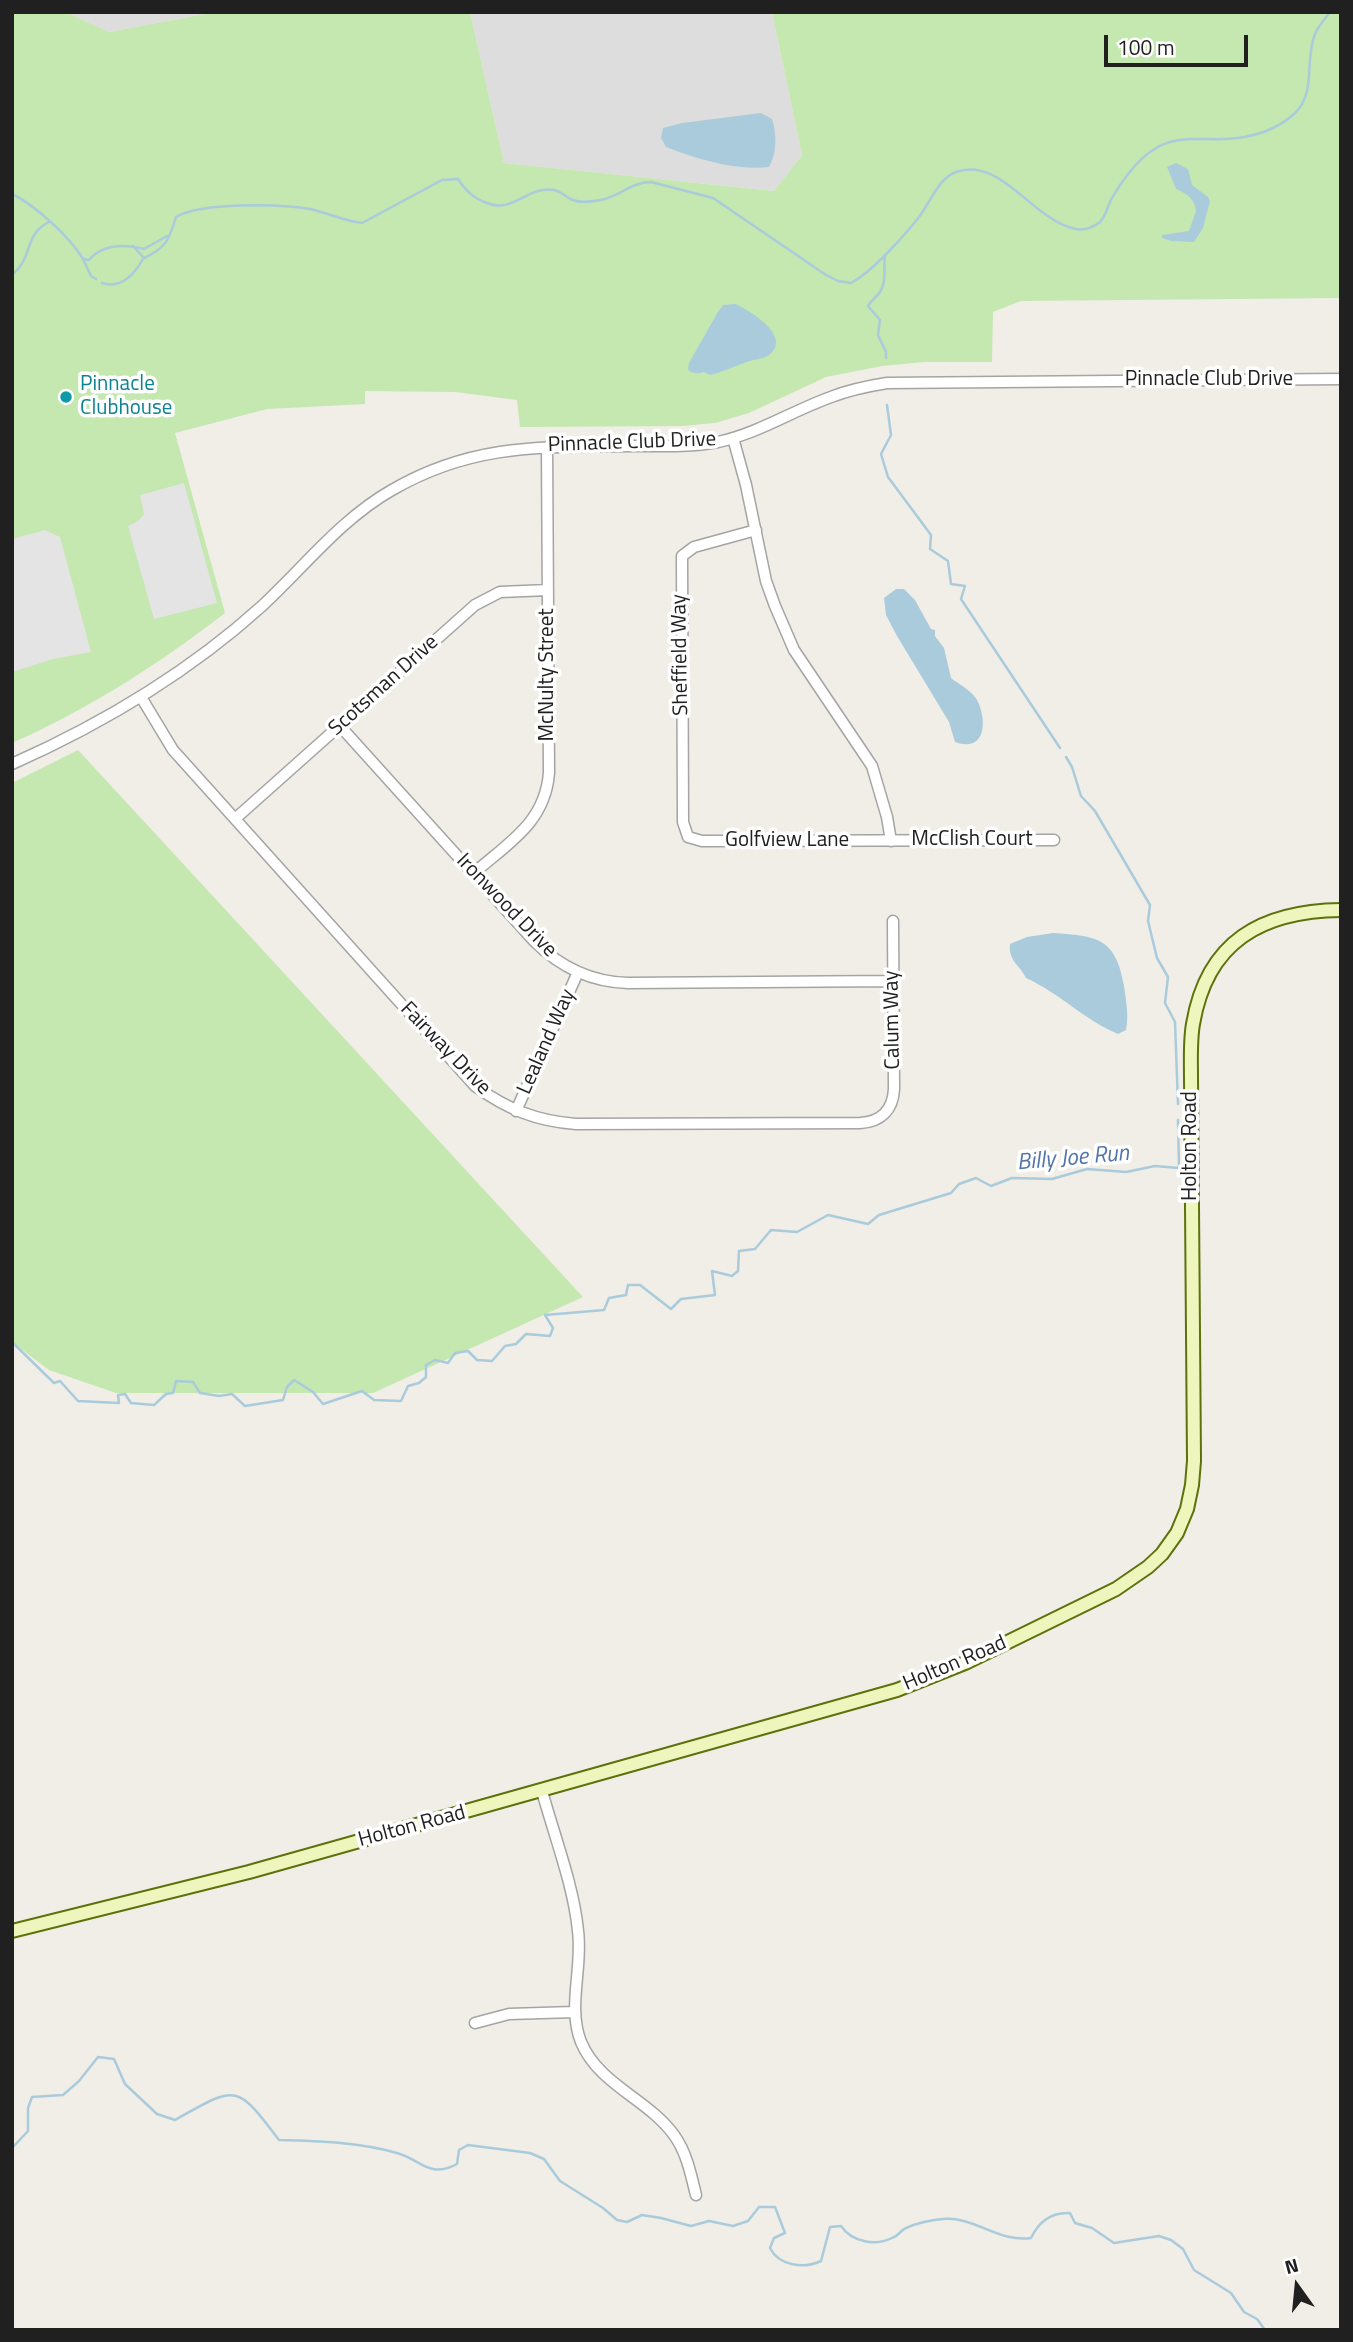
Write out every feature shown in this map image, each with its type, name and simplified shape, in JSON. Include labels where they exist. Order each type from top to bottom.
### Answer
[{"type":"street","name":"Pinnacle Club Drive","points":[[12,764],[73,736],[141,697],[202,655],[261,606],[348,520],[417,476],[471,456],[520,448],[676,446],[733,438],[770,425],[830,397],[887,383],[1341,379]]},
{"type":"street","points":[[733,438],[766,581],[794,650],[872,766],[891,841]]},
{"type":"street","name":"McNulty Street","points":[[474,873],[528,825],[538,814],[545,797],[549,773],[547,447]]},
{"type":"street","name":"Sheffield Way","points":[[686,834],[683,822],[682,556],[694,547],[755,530]]},
{"type":"street","name":"Scotsman Drive","points":[[236,818],[480,601],[506,590],[548,590]]},
{"type":"street","name":"Fairway Drive","points":[[141,697],[173,750],[475,1086],[516,1111],[548,1121],[576,1124],[868,1122],[883,1116]]},
{"type":"street","name":"Ironwood Drive","points":[[340,726],[542,949],[578,972],[599,979],[628,983],[892,982]]},
{"type":"street","name":"Golfview Lane","points":[[686,834],[694,840],[702,841],[891,841]]},
{"type":"street","name":"McClish Court","points":[[891,841],[1054,840]]},
{"type":"street","name":"Holton Road","points":[[12,1931],[209,1883],[542,1791],[918,1682],[1116,1589],[1148,1567],[1177,1533],[1187,1509],[1192,1485],[1194,1366],[1191,1040],[1197,1006],[1210,973],[1223,955],[1255,928],[1293,914],[1341,911]]},
{"type":"street","name":"Calum Way","points":[[883,1116],[892,1103],[894,1090],[893,921]]},
{"type":"street","name":"Lealand Way","points":[[516,1111],[578,972]]},
{"type":"street","points":[[542,1791],[577,1917],[579,1961],[574,2012],[580,2039],[594,2066],[653,2113],[676,2138],[686,2159],[696,2195]]},
{"type":"street","points":[[475,2023],[509,2014],[574,2012]]},
{"type":"shaded area","points":[[66,12],[215,12],[109,32]]},
{"type":"shaded area","points":[[470,12],[772,12],[802,155],[774,191],[504,163]]},
{"type":"shaded area","points":[[184,483],[217,603],[154,619],[128,526],[144,514],[140,495]]},
{"type":"shaded area","points":[[45,530],[60,537],[91,652],[53,659],[12,672],[12,539]]},
{"type":"green space","points":[[12,12],[66,12],[109,32],[215,12],[470,12],[504,163],[774,191],[802,155],[772,12],[1341,12],[1341,298],[1021,301],[993,312],[992,362],[924,362],[882,366],[826,377],[749,413],[715,423],[682,426],[520,427],[517,400],[455,392],[365,391],[365,404],[267,409],[175,433],[225,613],[123,684],[68,716],[12,743]]},
{"type":"green space","points":[[78,750],[583,1297],[373,1393],[116,1393],[49,1370],[12,1342],[12,783]]},
{"type":"water","points":[[761,113],[772,119],[775,132],[775,150],[769,167],[730,166],[704,160],[666,147],[661,138],[663,128],[682,123]]},
{"type":"water","points":[[1176,163],[1188,169],[1192,185],[1210,201],[1203,228],[1194,242],[1162,238],[1162,235],[1189,231],[1196,211],[1189,197],[1176,189],[1167,167]]},
{"type":"water","points":[[735,304],[767,325],[776,340],[775,348],[764,358],[710,375],[688,370],[689,363],[718,312],[723,305]]},
{"type":"water","points":[[896,589],[904,589],[915,600],[944,648],[951,678],[977,699],[983,728],[981,735],[972,743],[955,742],[949,722],[886,615],[884,598]]},
{"type":"water","points":[[1053,933],[1092,938],[1102,942],[1116,957],[1124,986],[1126,1030],[1118,1034],[1105,1028],[1026,978],[1013,959],[1010,944],[1027,937]]},
{"type":"waterway","points":[[133,246],[144,258],[166,242],[176,217],[203,209],[261,205],[297,207],[362,223],[442,180],[458,179],[474,196],[496,205],[505,205],[536,191],[545,190],[557,191],[577,201],[593,201],[651,182],[713,198],[826,275],[851,283],[894,246],[921,215],[938,187],[956,172],[972,170],[988,173],[1060,224],[1086,229],[1100,222],[1130,172],[1141,159],[1161,145],[1188,139],[1244,137],[1279,125],[1301,106],[1308,87],[1310,55],[1315,34],[1330,12]]},
{"type":"waterway","points":[[12,194],[51,222],[83,259],[89,260],[107,248],[129,246],[144,249],[167,236]]},
{"type":"waterway","points":[[12,275],[23,261],[35,233],[49,222]]},
{"type":"waterway","name":"Billy Joe Run","points":[[885,256],[882,288],[868,306],[880,320],[878,335],[886,358]]},
{"type":"waterway","points":[[83,259],[91,276],[96,279]]},
{"type":"waterway","points":[[102,283],[121,282],[143,259]]},
{"type":"waterway","name":"Billy Joe Run","points":[[887,405],[891,435],[881,454],[888,477],[931,535],[930,549],[948,561],[951,584],[965,586],[961,599],[1060,748]]},
{"type":"waterway","name":"Billy Joe Run","points":[[1066,757],[1081,796],[1095,811],[1150,905],[1148,921],[1157,958],[1168,977],[1165,1003],[1175,1022],[1178,1104]]},
{"type":"waterway","name":"Billy Joe Run","points":[[12,1342],[54,1383],[60,1381],[78,1401],[119,1403],[118,1395],[125,1394],[131,1403],[154,1405],[166,1394],[173,1393],[176,1381],[193,1382],[200,1393],[219,1396],[232,1394],[245,1406],[283,1400],[287,1387],[294,1380],[313,1392],[323,1404],[362,1391],[374,1400],[401,1401],[408,1386],[419,1383],[426,1377],[426,1365],[435,1360],[448,1363],[455,1353],[468,1351],[477,1360],[492,1361],[505,1346],[516,1344],[526,1334],[550,1336],[553,1328],[545,1315],[604,1310],[609,1298],[626,1295],[628,1285],[640,1285],[671,1309],[681,1299],[715,1295],[712,1271],[732,1276],[738,1271],[739,1251],[755,1249],[771,1230],[797,1232],[828,1215],[868,1224],[879,1215],[951,1193],[959,1184],[976,1178],[991,1186],[1012,1178],[1052,1179],[1087,1169],[1126,1172],[1155,1166],[1179,1168],[1178,1120]]},
{"type":"waterway","points":[[12,2148],[28,2131],[28,2108],[32,2097],[63,2095],[79,2081],[98,2057],[114,2059],[125,2084],[157,2114],[175,2120],[211,2100],[234,2096],[244,2099],[279,2140],[368,2146],[406,2156],[426,2167],[439,2170],[457,2164],[459,2150],[468,2145],[530,2153],[544,2159],[560,2181],[617,2220],[627,2222],[642,2215],[691,2226],[709,2221],[733,2226],[748,2221],[759,2207],[775,2207],[785,2233],[774,2238],[770,2248],[779,2259],[792,2264],[807,2265],[821,2261],[830,2227],[841,2226],[858,2239],[880,2242],[915,2225],[939,2219],[954,2219],[1008,2237],[1031,2238],[1046,2219],[1057,2214],[1070,2213],[1075,2223],[1092,2228],[1114,2243],[1159,2236],[1171,2240],[1183,2249],[1194,2270],[1231,2293],[1244,2312],[1257,2319],[1265,2330]]},
{"type":"place","name":"Pinnacle Clubhouse","points":[[66,397]]}]
